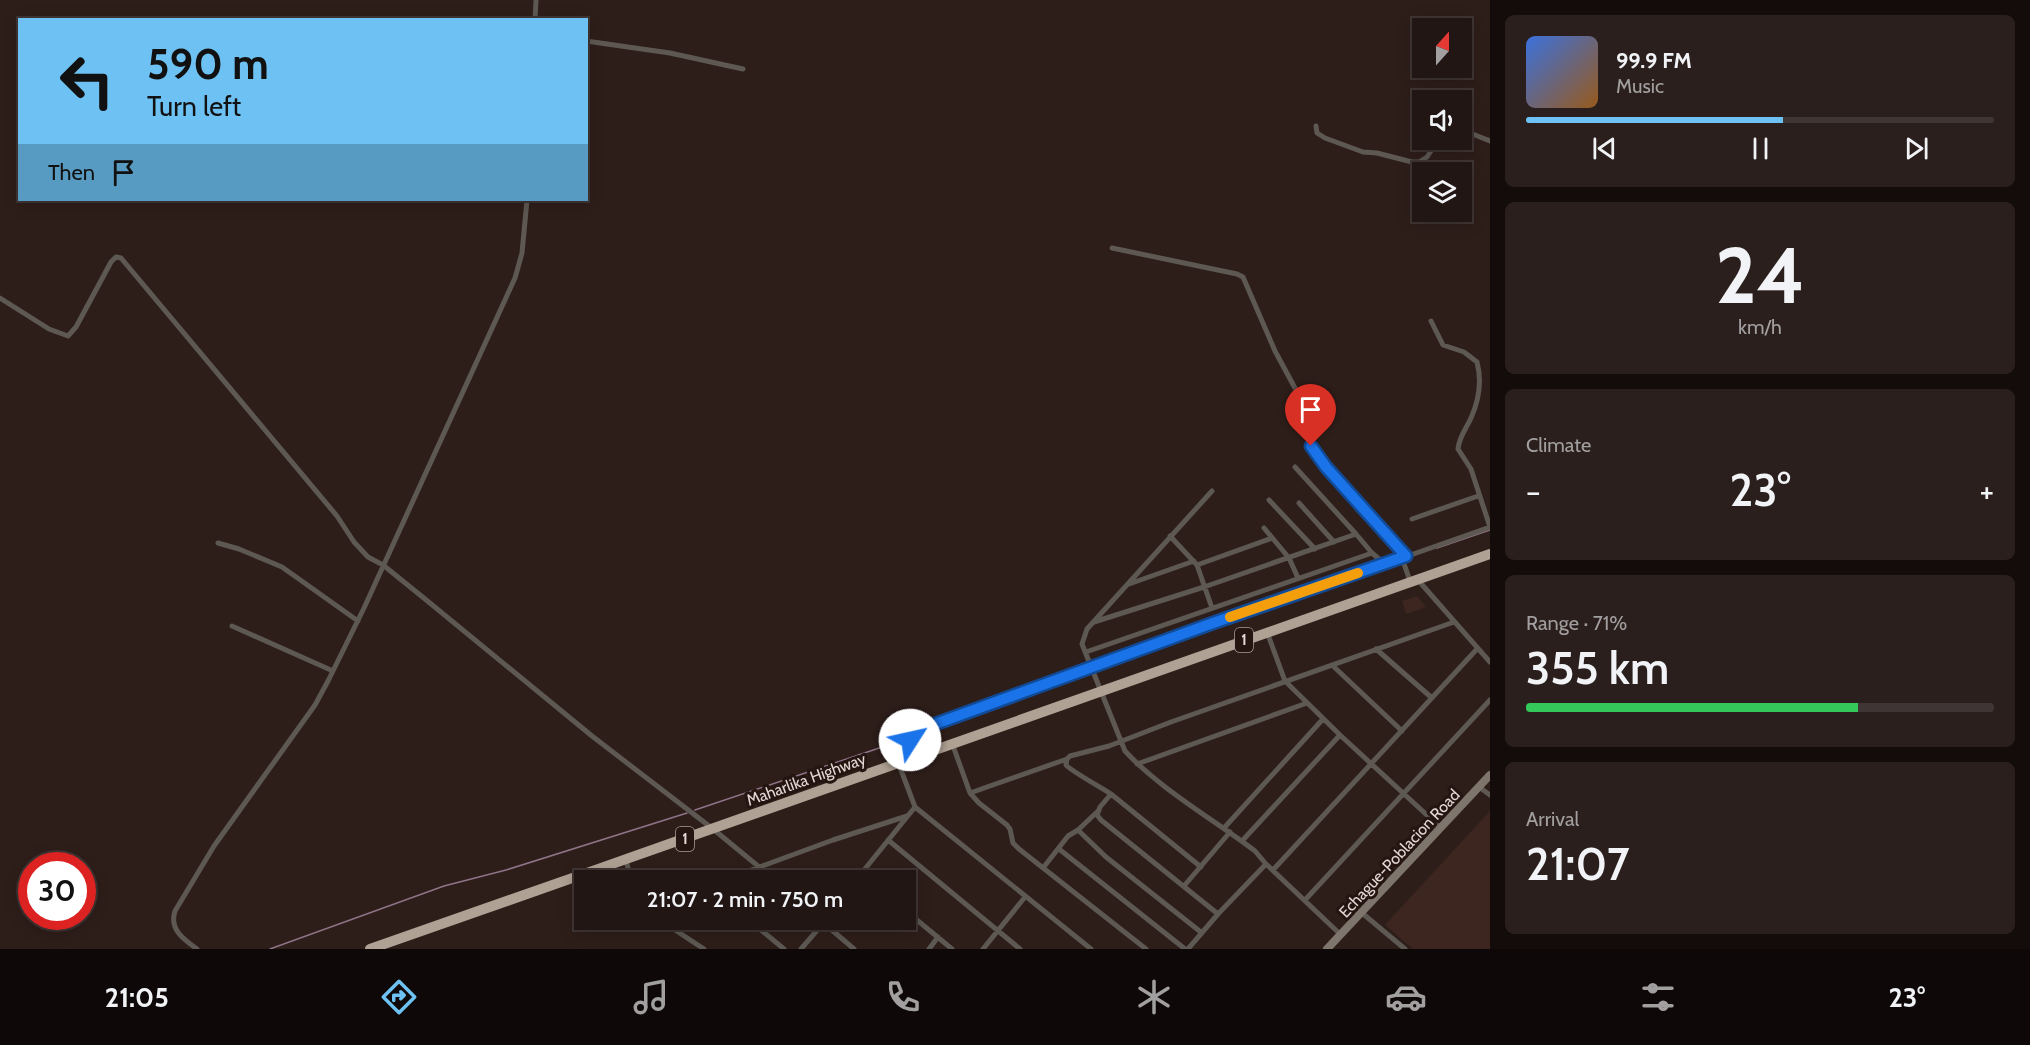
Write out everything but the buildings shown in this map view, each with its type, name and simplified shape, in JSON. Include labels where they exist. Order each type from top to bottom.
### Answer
[{"type":"highway","name":"Maharlika Highway","points":[[370,949],[626,861],[898,762],[1490,554]]},
{"type":"main road","name":"Echague-Poblacion Road","points":[[1328,949],[1490,775]]},
{"type":"street","points":[[535,18],[536,0]]},
{"type":"street","points":[[588,41],[670,53],[743,69]]},
{"type":"street","points":[[1316,126],[1317,133],[1325,138],[1363,152],[1419,162],[1427,157],[1432,150]]},
{"type":"street","points":[[1472,134],[1490,141]]},
{"type":"street","points":[[197,949],[174,927],[175,911],[214,846],[315,705],[358,621],[515,278],[522,253],[527,201]]},
{"type":"street","points":[[1112,248],[1238,273],[1243,277],[1275,351],[1303,404],[1311,446],[1326,467],[1404,557],[1413,580],[1490,662]]},
{"type":"street","points":[[0,298],[49,329],[68,336],[76,327],[111,262],[116,257],[121,258],[368,557],[383,565],[592,736],[762,870]]},
{"type":"street","points":[[916,756],[910,740],[911,734],[916,731],[1213,623],[1490,527],[1471,469],[1458,449],[1478,398],[1480,377],[1477,362],[1464,352],[1443,345],[1431,321]]},
{"type":"street","points":[[1295,466],[1372,553],[1385,564]]},
{"type":"street","points":[[1212,491],[1087,629],[1082,644],[1102,690],[1119,742],[1125,751],[1137,764],[1255,851],[1341,935]]},
{"type":"street","points":[[1412,519],[1478,496]]},
{"type":"street","points":[[1269,500],[1315,549]]},
{"type":"street","points":[[1299,504],[1334,542]]},
{"type":"street","points":[[1264,528],[1289,558],[1298,578]]},
{"type":"street","points":[[1094,622],[1204,587],[1356,534]]},
{"type":"street","points":[[1170,536],[1196,563],[1212,608]]},
{"type":"street","points":[[1127,585],[1272,538]]},
{"type":"street","points":[[218,543],[282,567],[358,621]]},
{"type":"street","points":[[1086,652],[1372,553]]},
{"type":"street","points":[[970,793],[1454,622]]},
{"type":"street","points":[[232,626],[333,671]]},
{"type":"street","points":[[1267,632],[1285,681],[1441,828]]},
{"type":"street","points":[[1376,649],[1432,698]]},
{"type":"street","points":[[1273,870],[1477,649]]},
{"type":"street","points":[[1332,665],[1402,731]]},
{"type":"street","points":[[1305,900],[1490,700]]},
{"type":"street","points":[[1137,764],[1307,703]]},
{"type":"street","points":[[1224,828],[1323,719]]},
{"type":"street","points":[[1242,842],[1340,735]]},
{"type":"street","points":[[952,743],[970,793],[1004,822],[1010,830],[1013,843],[1146,949]]},
{"type":"street","points":[[1067,759],[1066,765],[1069,769],[1080,773],[1111,794],[1201,867]]},
{"type":"street","points":[[898,762],[915,807],[1091,949]]},
{"type":"street","points":[[1479,787],[1490,795]]},
{"type":"street","points":[[1042,868],[1068,836],[1097,812],[1111,794]]},
{"type":"street","points":[[864,870],[915,807]]},
{"type":"street","points":[[1097,812],[1101,820],[1218,914]]},
{"type":"street","points":[[754,870],[833,840],[907,816]]},
{"type":"street","points":[[1078,830],[1106,856],[1202,933]]},
{"type":"street","points":[[1184,886],[1230,832]]},
{"type":"street","points":[[888,840],[1020,949]]},
{"type":"street","points":[[1059,849],[1186,949],[1266,864]]},
{"type":"street","points":[[626,861],[629,870]]},
{"type":"street","points":[[983,949],[1025,897]]},
{"type":"street","points":[[1362,913],[1406,949]]},
{"type":"street","points":[[916,918],[952,949]]},
{"type":"street","points":[[675,930],[704,949]]},
{"type":"street","points":[[761,930],[784,949]]},
{"type":"street","points":[[801,949],[816,930]]},
{"type":"street","points":[[833,930],[854,949]]},
{"type":"street","points":[[929,949],[938,937]]},
{"type":"shaded area","points":[[1417,596],[1426,607],[1406,614],[1402,601]]},
{"type":"shaded area","points":[[1490,811],[1490,949],[1413,949],[1385,925]]},
{"type":"waterway","points":[[1437,548],[1490,530]]},
{"type":"waterway","points":[[1097,670],[1227,621]]},
{"type":"waterway","points":[[914,736],[1089,673]]},
{"type":"waterway","points":[[695,810],[906,739]]},
{"type":"waterway","points":[[270,949],[444,886],[506,870],[687,813]]},
{"type":"slow traffic","points":[[1230,617],[1358,573]]},
{"type":"route","points":[[910,740],[911,734],[916,731],[1213,623],[1406,556],[1326,467],[1311,446]]}]
